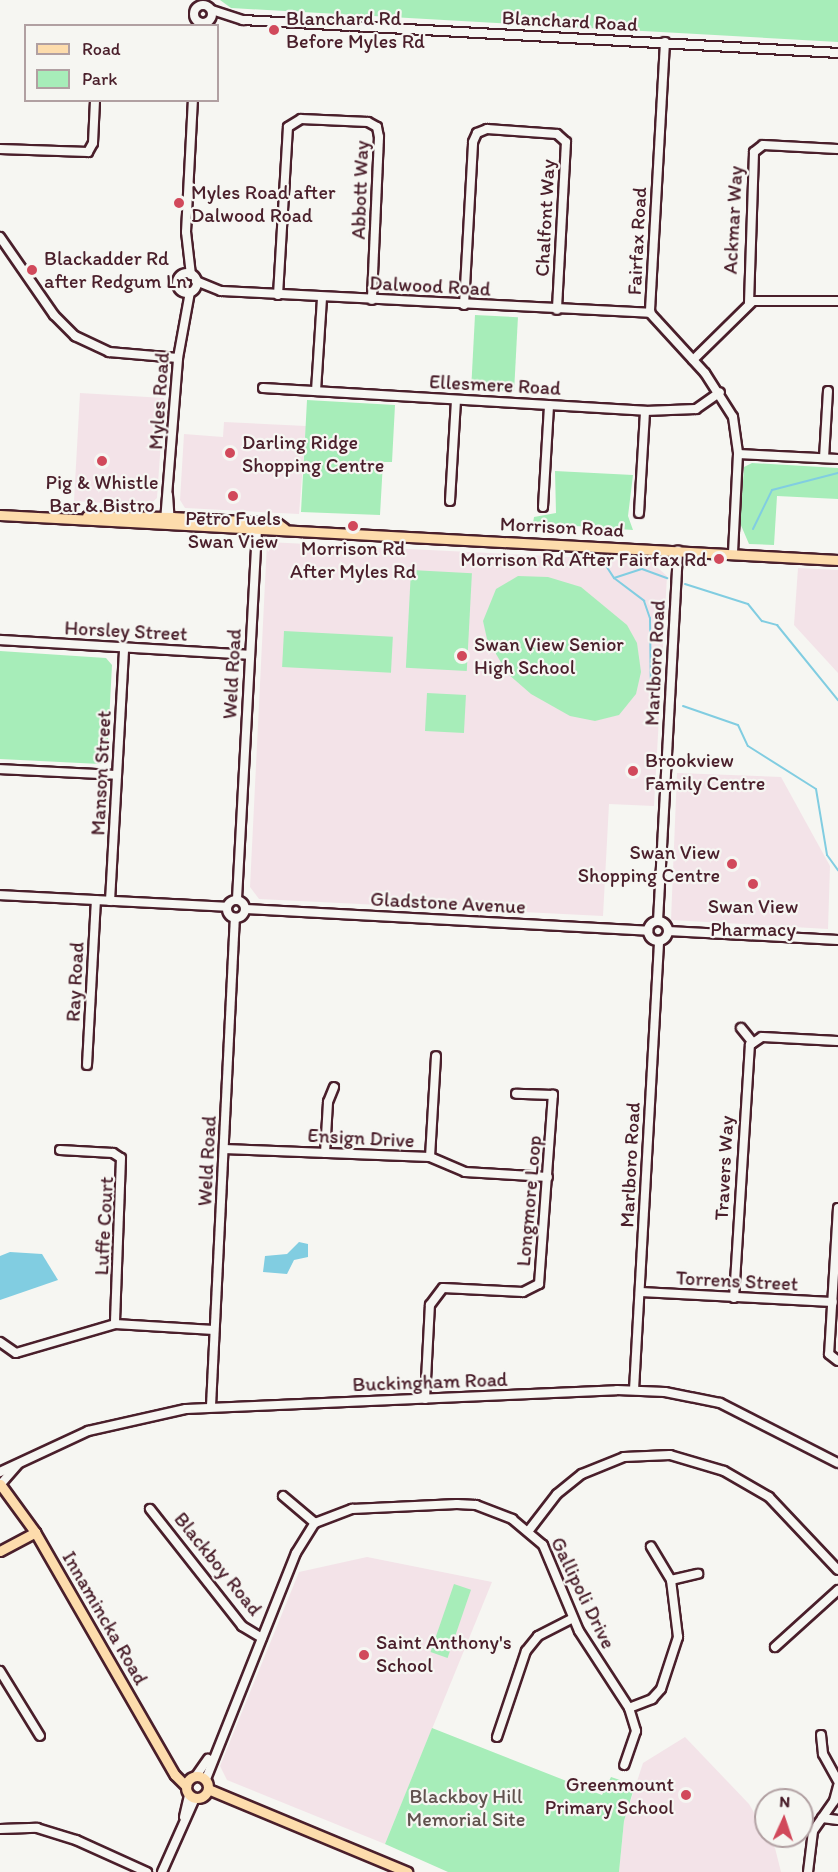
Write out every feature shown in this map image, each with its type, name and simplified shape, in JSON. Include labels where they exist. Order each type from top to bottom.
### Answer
[{"type":"main road","name":"Morrison Road","points":[[0,515],[167,521],[838,560]]},
{"type":"main road","name":"Innamincka Road","points":[[0,1486],[33,1529],[163,1755],[190,1793]]},
{"type":"main road","points":[[0,1551],[33,1529]]},
{"type":"main road","name":"Innamincka Road","points":[[163,1755],[201,1783],[407,1872]]},
{"type":"main road","points":[[190,1793],[201,1783]]},
{"type":"main road","points":[[190,1793],[201,1783]]},
{"type":"street","points":[[199,3],[210,5],[208,22],[198,24],[193,14],[199,3]]},
{"type":"street","name":"Blanchard Road","points":[[210,5],[229,18]]},
{"type":"street","name":"Blanchard Road","points":[[208,22],[229,18],[838,53]]},
{"type":"street","name":"Fairfax Road","points":[[665,42],[650,313],[720,392],[733,417],[738,454],[733,554]]},
{"type":"street","points":[[0,149],[88,152],[93,143],[95,102]]},
{"type":"street","name":"Myles Road","points":[[167,521],[178,358],[190,277],[187,257],[193,102]]},
{"type":"street","name":"Abbott Way","points":[[278,295],[288,127],[301,119],[368,122],[377,127],[379,137],[372,300]]},
{"type":"street","name":"Chalfont Way","points":[[464,305],[474,136],[481,130],[499,130],[557,134],[566,142],[557,310]]},
{"type":"street","name":"Ackmar Way","points":[[749,303],[754,152],[763,145],[838,149]]},
{"type":"street","points":[[0,237],[54,315],[75,336],[110,352],[178,358]]},
{"type":"street","name":"Dalwood Road","points":[[190,277],[208,288]]},
{"type":"street","name":"Myles Road","points":[[189,291],[177,281],[190,277]]},
{"type":"street","name":"Dalwood Road","points":[[189,291],[208,288],[278,295],[650,313]]},
{"type":"street","points":[[316,391],[322,297]]},
{"type":"street","points":[[693,360],[749,303],[769,298],[838,301]]},
{"type":"street","name":"Ellesmere Road","points":[[263,388],[645,411],[696,409],[720,392]]},
{"type":"street","points":[[824,458],[828,391]]},
{"type":"street","points":[[450,501],[456,400]]},
{"type":"street","points":[[543,507],[549,405]]},
{"type":"street","points":[[639,513],[645,411]]},
{"type":"street","points":[[738,454],[838,459]]},
{"type":"street","name":"Weld Road","points":[[237,899],[257,526]]},
{"type":"street","name":"Marlboro Road","points":[[658,921],[678,551]]},
{"type":"street","name":"Horsley Street","points":[[0,640],[249,655]]},
{"type":"street","name":"Manson Street","points":[[110,901],[124,647]]},
{"type":"street","points":[[0,769],[117,775]]},
{"type":"street","points":[[0,895],[227,908],[237,899],[246,909],[235,918],[227,908]]},
{"type":"street","name":"Ray Road","points":[[87,1065],[96,900]]},
{"type":"street","name":"Gladstone Avenue","points":[[246,909],[648,931]]},
{"type":"street","name":"Weld Road","points":[[211,1406],[235,918]]},
{"type":"street","points":[[668,931],[659,941],[648,931],[658,921],[668,931],[838,940]]},
{"type":"street","name":"Marlboro Road","points":[[634,1390],[659,941]]},
{"type":"street","points":[[741,1028],[753,1043],[762,1037],[838,1041]]},
{"type":"street","name":"Travers Way","points":[[734,1298],[747,1051],[753,1043]]},
{"type":"street","name":"Ensign Drive","points":[[224,1149],[430,1157],[436,1056]]},
{"type":"street","points":[[325,1153],[328,1102],[334,1087]]},
{"type":"street","name":"Longmore Loop","points":[[425,1399],[430,1305],[443,1288],[523,1292],[535,1288],[545,1238],[553,1095],[516,1094]]},
{"type":"street","name":"Luffe Court","points":[[60,1150],[113,1153],[121,1158],[115,1324]]},
{"type":"street","points":[[430,1157],[465,1172],[548,1178]]},
{"type":"street","points":[[838,1208],[829,1354],[838,1362]]},
{"type":"street","name":"Torrens Street","points":[[640,1292],[832,1302]]},
{"type":"street","points":[[0,1342],[8,1351],[27,1352],[115,1324],[214,1330]]},
{"type":"street","name":"Buckingham Road","points":[[0,1472],[99,1428],[211,1406],[634,1390],[720,1403],[838,1463]]},
{"type":"street","points":[[530,1529],[556,1494],[582,1474],[624,1457],[670,1455],[724,1471],[769,1497],[838,1570]]},
{"type":"street","name":"Buckingham Road","points":[[0,1486],[18,1464]]},
{"type":"street","points":[[201,1783],[296,1553],[315,1523],[283,1496]]},
{"type":"street","name":"Gallipoli Drive","points":[[315,1523],[352,1509],[457,1504],[492,1510],[530,1529],[553,1563],[573,1618],[629,1708],[636,1731],[624,1765]]},
{"type":"street","name":"Blackboy Road","points":[[150,1509],[242,1626],[262,1638]]},
{"type":"street","points":[[629,1708],[652,1699],[661,1689],[676,1650],[678,1625],[670,1580],[651,1547]]},
{"type":"street","points":[[670,1580],[698,1574]]},
{"type":"street","points":[[775,1647],[838,1590]]},
{"type":"street","points":[[498,1737],[526,1651],[537,1636],[573,1618]]},
{"type":"street","points":[[0,1671],[39,1736]]},
{"type":"street","points":[[821,1735],[823,1754],[838,1781]]},
{"type":"street","points":[[808,1872],[813,1831],[838,1786]]},
{"type":"street","points":[[162,1872],[182,1827],[190,1793]]},
{"type":"street","points":[[822,1818],[838,1820]]},
{"type":"street","points":[[0,1829],[37,1828],[76,1839],[147,1872]]},
{"type":"shaded area","points":[[80,393],[164,398],[157,498],[148,506],[74,501]]},
{"type":"shaded area","points":[[224,422],[306,426],[299,514],[185,508],[180,500],[184,434],[223,437]]},
{"type":"shaded area","name":"Swan View Senior High School","points":[[267,542],[650,561],[667,576],[654,806],[609,804],[603,916],[259,899],[250,887]]},
{"type":"shaded area","points":[[798,568],[838,570],[838,673],[794,625]]},
{"type":"shaded area","points":[[677,773],[781,777],[830,866],[828,929],[671,920]]},
{"type":"shaded area","name":"Saint Anthony's School","points":[[367,1557],[492,1582],[385,1844],[227,1780],[220,1766],[299,1572]]},
{"type":"shaded area","name":"Greenmount Primary School","points":[[685,1737],[749,1804],[754,1812],[754,1848],[775,1848],[781,1872],[619,1872],[624,1821],[643,1763]]},
{"type":"green space","points":[[220,0],[838,0],[838,42],[231,8]]},
{"type":"green space","points":[[475,315],[518,317],[514,391],[471,389]]},
{"type":"green space","points":[[307,400],[395,405],[392,462],[383,462],[380,515],[301,512]]},
{"type":"green space","points":[[752,463],[838,468],[838,499],[777,496],[774,545],[749,544],[740,523],[744,467]]},
{"type":"green space","points":[[555,471],[633,475],[628,516],[633,530],[533,523],[534,517],[556,513]]},
{"type":"green space","points":[[411,570],[472,573],[467,671],[406,668]]},
{"type":"green space","points":[[518,576],[548,577],[581,587],[627,625],[637,643],[641,672],[636,694],[619,715],[595,721],[570,716],[531,694],[508,674],[487,639],[483,621],[496,589]]},
{"type":"green space","points":[[284,631],[393,637],[391,673],[282,667]]},
{"type":"green space","points":[[0,651],[106,658],[112,665],[107,759],[100,764],[0,759]]},
{"type":"green space","points":[[427,693],[466,695],[464,733],[425,731]]},
{"type":"green space","points":[[454,1584],[471,1590],[448,1658],[431,1652]]},
{"type":"green space","name":"Blackboy Hill Memorial Site","points":[[432,1728],[602,1795],[611,1777],[635,1785],[624,1821],[619,1872],[448,1872],[385,1844]]},
{"type":"water","points":[[299,1242],[308,1244],[308,1257],[294,1260],[287,1274],[263,1272],[265,1256],[287,1254]]},
{"type":"water","points":[[10,1252],[42,1254],[58,1280],[0,1300],[0,1256]]},
{"type":"waterway","points":[[753,529],[772,490],[838,473]]},
{"type":"waterway","points":[[601,558],[614,578],[642,569],[667,578]]},
{"type":"waterway","points":[[614,578],[644,601],[650,618],[651,698]]},
{"type":"waterway","points":[[685,584],[748,604],[762,621],[777,625],[838,700]]},
{"type":"waterway","points":[[683,706],[738,725],[748,746],[816,789],[827,855],[838,870]]},
{"type":"place","name":"Blanchard Rd Before Myles Rd","points":[[274,30]]},
{"type":"place","name":"Myles Road after Dalwood Road","points":[[179,203]]},
{"type":"place","name":"Blackadder Rd after Redgum Ln","points":[[32,270]]},
{"type":"place","name":"Darling Ridge Shopping Centre","points":[[230,453]]},
{"type":"place","name":"Pig & Whistle Bar & Bistro","points":[[102,461]]},
{"type":"place","name":"Petro Fuels Swan View","points":[[233,496]]},
{"type":"place","name":"Morrison Rd After Myles Rd","points":[[353,526]]},
{"type":"place","name":"Morrison Rd After Fairfax Rd","points":[[719,559]]},
{"type":"place","name":"Swan View Senior High School","points":[[462,656]]},
{"type":"place","name":"Brookview Family Centre","points":[[633,771]]},
{"type":"place","name":"Swan View Shopping Centre","points":[[732,864]]},
{"type":"place","name":"Swan View Pharmacy","points":[[753,884]]},
{"type":"place","name":"Saint Anthony's School","points":[[364,1655]]},
{"type":"place","name":"Greenmount Primary School","points":[[686,1795]]}]
